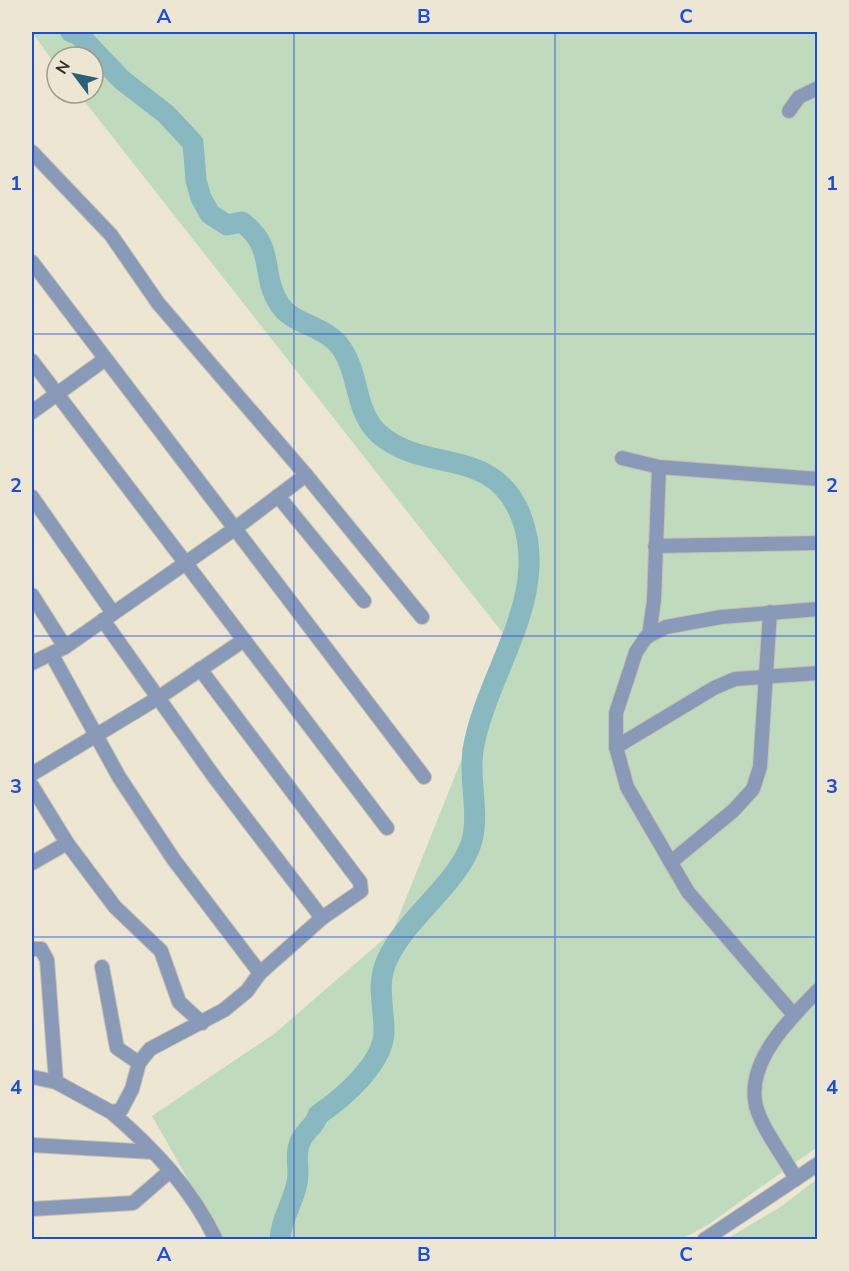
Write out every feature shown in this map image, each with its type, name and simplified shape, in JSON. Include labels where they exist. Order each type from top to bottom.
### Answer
[{"type":"street","points":[[789,111],[799,97],[818,88]]},
{"type":"street","points":[[32,152],[111,235],[158,303],[306,475],[422,617]]},
{"type":"street","points":[[32,262],[233,530],[424,777]]},
{"type":"street","points":[[32,412],[104,360]]},
{"type":"street","points":[[32,361],[387,828]]},
{"type":"street","points":[[622,458],[659,467],[818,479]]},
{"type":"street","points":[[649,636],[654,600],[659,467]]},
{"type":"street","points":[[32,663],[65,647],[233,530],[306,475]]},
{"type":"street","points":[[278,496],[364,601]]},
{"type":"street","points":[[32,497],[158,698],[215,778],[322,918]]},
{"type":"street","points":[[655,546],[818,543]]},
{"type":"street","points":[[32,595],[65,647]]},
{"type":"street","points":[[794,1015],[695,901],[671,862],[627,787],[616,747],[616,713],[636,652],[649,636],[666,627],[770,612],[818,609]]},
{"type":"street","points":[[671,862],[734,810],[753,789],[760,767],[770,612]]},
{"type":"street","points":[[33,769],[95,737],[244,640]]},
{"type":"street","points":[[52,655],[95,737],[174,860],[261,973]]},
{"type":"street","points":[[111,1112],[116,1113],[125,1106],[139,1063],[150,1049],[202,1023],[238,999],[261,973],[322,918],[358,895],[362,887],[200,669]]},
{"type":"street","points":[[616,747],[714,688],[735,680],[818,673]]},
{"type":"street","points":[[32,786],[67,843],[115,907],[161,951],[167,961],[179,1002],[202,1023]]},
{"type":"street","points":[[32,863],[67,843]]},
{"type":"street","points":[[32,949],[41,949],[47,960],[56,1082]]},
{"type":"street","points":[[102,967],[117,1048],[139,1063]]},
{"type":"street","points":[[796,1179],[760,1116],[755,1100],[758,1077],[768,1048],[794,1015],[818,990]]},
{"type":"street","points":[[32,1077],[56,1082],[111,1112],[170,1171],[203,1213],[216,1239]]},
{"type":"street","points":[[32,1145],[153,1152]]},
{"type":"street","points":[[704,1239],[818,1164]]},
{"type":"street","points":[[32,1209],[133,1203],[170,1171]]},
{"type":"green space","points":[[32,32],[817,32],[817,1147],[709,1224],[682,1239],[222,1239],[152,1116],[274,1034],[393,931],[509,641],[87,105],[105,105],[105,45],[45,45],[45,50]]},
{"type":"green space","points":[[817,1179],[817,1239],[727,1239],[782,1206]]},
{"type":"waterway","points":[[71,32],[79,35],[122,80],[166,114],[193,143],[196,180],[201,198],[210,214],[227,225],[242,222],[253,232],[264,252],[270,282],[280,305],[293,317],[327,335],[342,349],[352,370],[365,415],[379,434],[398,446],[418,454],[458,464],[494,479],[509,494],[521,516],[528,546],[528,576],[523,605],[514,634],[490,692],[473,750],[475,813],[473,837],[469,849],[451,878],[406,930],[387,960],[381,986],[384,1031],[382,1043],[370,1067],[360,1079],[318,1115],[302,1138],[298,1152],[297,1183],[283,1223],[280,1240]]}]
